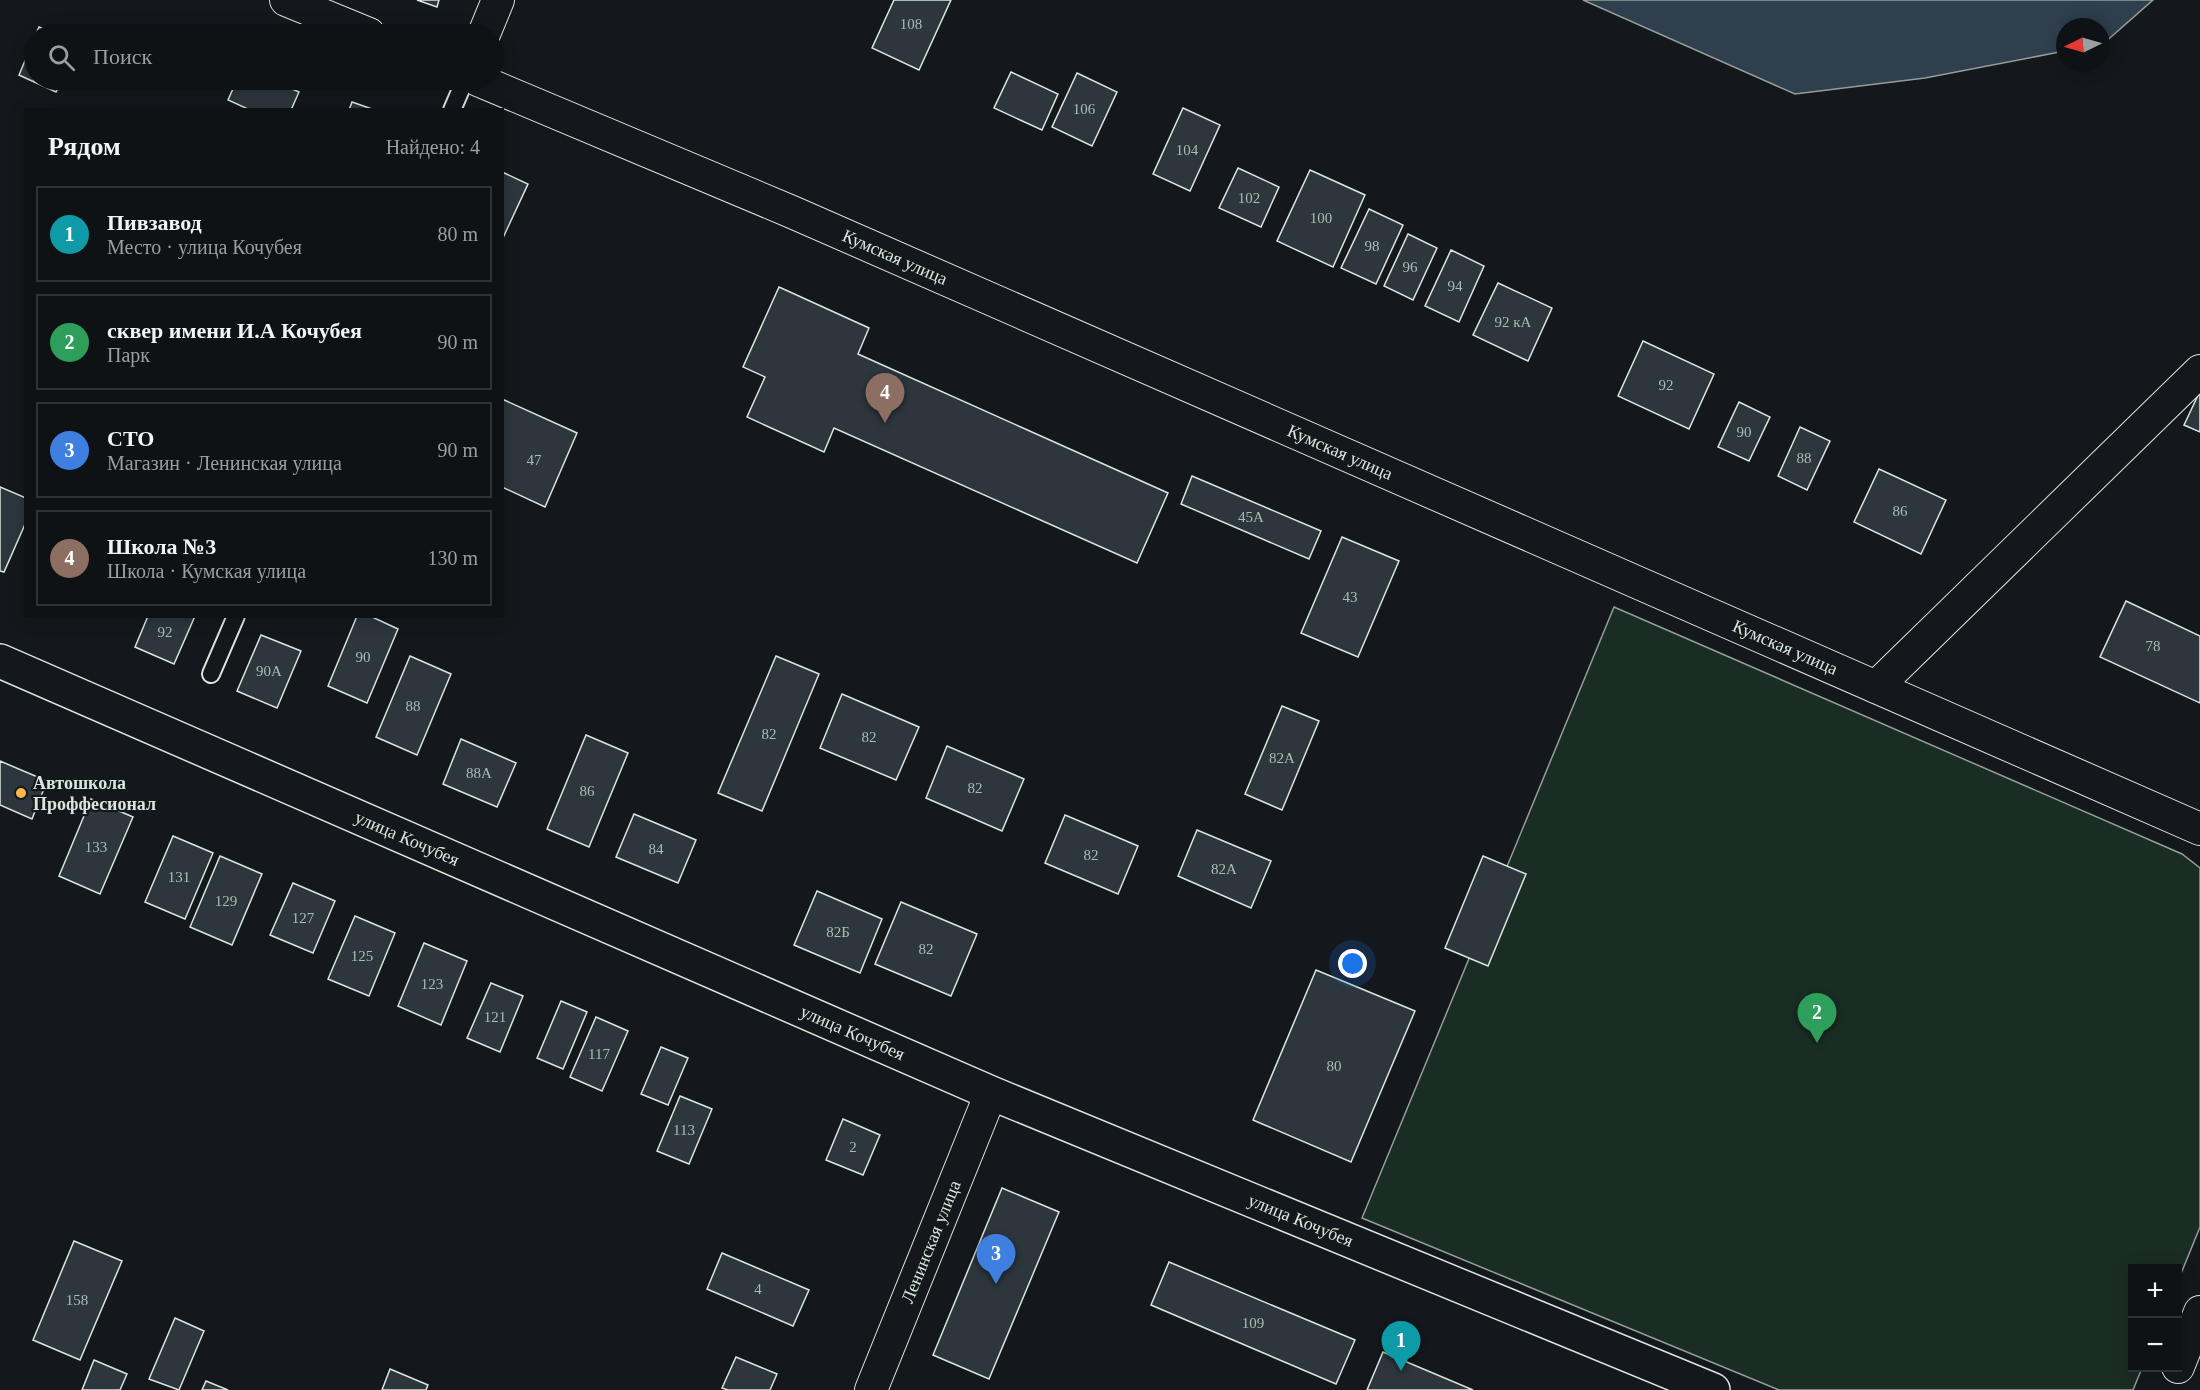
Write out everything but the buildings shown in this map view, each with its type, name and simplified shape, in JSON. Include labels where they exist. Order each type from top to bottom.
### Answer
[{"type":"main road","name":"улица Кочубея","points":[[0,661],[991,1093],[1713,1390]]},
{"type":"street","points":[[286,0],[345,24]]},
{"type":"street","points":[[488,24],[498,0]]},
{"type":"street","name":"Кумская улица","points":[[502,90],[792,212],[2200,829]]},
{"type":"street","points":[[1876,687],[2200,371]]},
{"type":"street","name":"Ленинская улица","points":[[871,1390],[991,1093]]},
{"type":"street","points":[[2182,1355],[2200,1312]]},
{"type":"street","points":[[2168,1390],[2175,1372]]},
{"type":"lane","points":[[453,108],[461,90]]},
{"type":"lane","points":[[212,674],[235,618]]},
{"type":"green space","points":[[1614,607],[2182,854],[2200,868],[2200,1227],[2182,1271],[2182,1264],[2128,1264],[2128,1372],[2140,1372],[2133,1390],[1779,1390],[1362,1218]]},
{"type":"water","points":[[1583,0],[2153,0],[2110,38],[2110,18],[2056,18],[2056,53],[1925,78],[1795,94]]},
{"type":"place","name":"Школа №3","points":[[885,423]]},
{"type":"place","name":"Автошкола Проффесионал","points":[[21,793]]},
{"type":"place","name":"сквер имени И.А Кочубея","points":[[1817,1043]]},
{"type":"place","name":"СТО","points":[[996,1284]]},
{"type":"place","name":"Пивзавод","points":[[1401,1371]]}]
